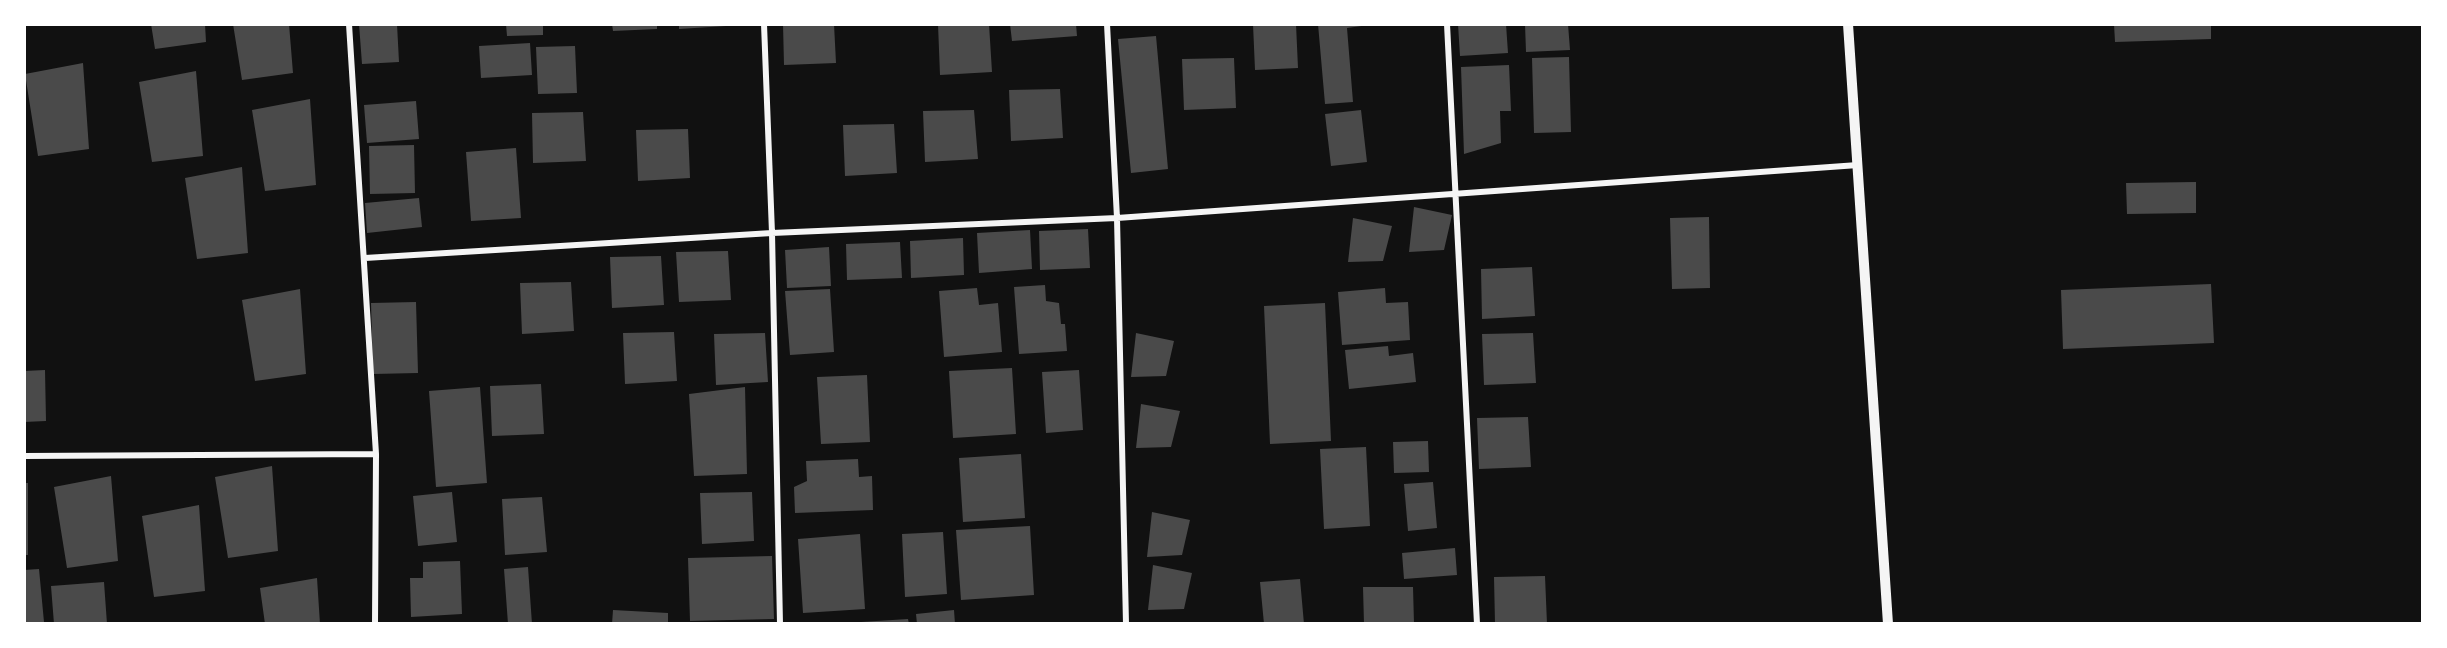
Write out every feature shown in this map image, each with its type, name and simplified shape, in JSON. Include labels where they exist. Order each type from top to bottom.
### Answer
[{"type":"street","points":[[349,24],[376,454],[375,624]]},
{"type":"street","points":[[764,24],[772,233],[780,624]]},
{"type":"street","points":[[1107,24],[1118,218],[1126,624]]},
{"type":"street","points":[[1447,24],[1478,624]]},
{"type":"street","points":[[1848,24],[1888,624]]},
{"type":"street","points":[[365,258],[772,233],[1118,218],[1858,165]]},
{"type":"street","points":[[24,456],[376,454]]},
{"type":"building","points":[[151,24],[205,24],[206,42],[155,49]]},
{"type":"building","points":[[233,24],[289,24],[293,73],[242,80]]},
{"type":"building","points":[[359,24],[397,24],[399,62],[362,64]]},
{"type":"building","points":[[506,24],[543,24],[543,35],[507,36]]},
{"type":"building","points":[[612,24],[657,24],[657,29],[613,31]]},
{"type":"building","points":[[679,24],[726,24],[726,26],[679,29]]},
{"type":"building","points":[[783,24],[834,24],[836,63],[784,65]]},
{"type":"building","points":[[938,24],[989,24],[992,72],[940,75]]},
{"type":"building","points":[[1010,24],[1076,24],[1077,36],[1012,41]]},
{"type":"building","points":[[1253,24],[1296,24],[1298,68],[1255,70]]},
{"type":"building","points":[[1318,24],[1376,24],[1347,28],[1353,102],[1325,104]]},
{"type":"building","points":[[1458,24],[1506,24],[1508,53],[1460,56]]},
{"type":"building","points":[[1525,24],[1568,24],[1570,50],[1526,52]]},
{"type":"building","points":[[2114,24],[2211,24],[2211,39],[2115,42]]},
{"type":"building","points":[[1156,36],[1168,169],[1131,173],[1118,39]]},
{"type":"building","points":[[530,43],[532,75],[481,78],[479,46]]},
{"type":"building","points":[[575,46],[577,93],[538,94],[536,47]]},
{"type":"building","points":[[1569,57],[1571,132],[1534,133],[1532,58]]},
{"type":"building","points":[[1234,58],[1236,108],[1184,110],[1182,59]]},
{"type":"building","points":[[83,63],[89,149],[38,156],[25,74]]},
{"type":"building","points":[[1509,65],[1511,111],[1500,111],[1501,143],[1464,154],[1461,67]]},
{"type":"building","points":[[196,71],[203,156],[152,162],[139,82]]},
{"type":"building","points":[[1060,89],[1063,138],[1011,141],[1009,90]]},
{"type":"building","points":[[310,99],[316,185],[265,191],[252,110]]},
{"type":"building","points":[[416,101],[419,139],[367,143],[364,105]]},
{"type":"building","points":[[974,110],[978,159],[925,162],[923,111]]},
{"type":"building","points":[[1361,110],[1367,162],[1331,166],[1325,114]]},
{"type":"building","points":[[583,112],[586,161],[533,163],[532,113]]},
{"type":"building","points":[[894,124],[897,173],[845,176],[843,125]]},
{"type":"building","points":[[688,129],[690,178],[638,181],[636,130]]},
{"type":"building","points":[[414,145],[415,193],[370,194],[369,146]]},
{"type":"building","points":[[516,148],[521,218],[471,221],[466,152]]},
{"type":"building","points":[[242,167],[248,253],[197,259],[185,178]]},
{"type":"building","points":[[2196,182],[2196,213],[2127,214],[2126,183]]},
{"type":"building","points":[[419,198],[422,227],[367,233],[365,203]]},
{"type":"building","points":[[1414,207],[1452,215],[1444,250],[1409,252]]},
{"type":"building","points":[[1709,217],[1710,288],[1672,289],[1670,218]]},
{"type":"building","points":[[1353,218],[1392,226],[1383,261],[1348,262]]},
{"type":"building","points":[[1088,229],[1090,268],[1040,270],[1039,231]]},
{"type":"building","points":[[1030,230],[1032,269],[979,273],[977,233]]},
{"type":"building","points":[[963,238],[964,275],[911,278],[910,241]]},
{"type":"building","points":[[900,242],[902,278],[847,280],[846,244]]},
{"type":"building","points":[[829,247],[831,286],[787,288],[785,250]]},
{"type":"building","points":[[728,251],[731,300],[679,302],[676,252]]},
{"type":"building","points":[[661,256],[664,305],[612,308],[610,257]]},
{"type":"building","points":[[1532,267],[1535,316],[1482,319],[1481,269]]},
{"type":"building","points":[[571,282],[574,331],[522,334],[520,283]]},
{"type":"building","points":[[2211,284],[2214,343],[2063,349],[2061,290]]},
{"type":"building","points":[[1045,285],[1046,301],[1059,303],[1061,324],[1065,324],[1067,351],[1019,354],[1014,287]]},
{"type":"building","points":[[977,288],[979,305],[998,303],[1002,352],[944,357],[939,291]]},
{"type":"building","points":[[1385,288],[1386,303],[1408,302],[1410,340],[1342,345],[1338,292]]},
{"type":"building","points":[[300,289],[306,374],[255,381],[242,300]]},
{"type":"building","points":[[830,289],[834,352],[790,355],[785,291]]},
{"type":"building","points":[[416,302],[418,373],[373,374],[371,303]]},
{"type":"building","points":[[1325,303],[1331,441],[1270,444],[1264,306]]},
{"type":"building","points":[[674,332],[677,381],[625,384],[623,333]]},
{"type":"building","points":[[765,333],[768,382],[716,385],[714,334]]},
{"type":"building","points":[[1136,333],[1174,341],[1166,376],[1131,377]]},
{"type":"building","points":[[1533,333],[1536,383],[1484,385],[1482,334]]},
{"type":"building","points":[[1388,346],[1389,356],[1413,353],[1416,382],[1349,389],[1345,350]]},
{"type":"building","points":[[1012,368],[1016,434],[953,438],[949,371]]},
{"type":"building","points":[[45,370],[46,421],[24,422],[24,371]]},
{"type":"building","points":[[1079,370],[1083,430],[1046,433],[1042,372]]},
{"type":"building","points":[[867,375],[870,442],[821,444],[817,377]]},
{"type":"building","points":[[541,384],[544,434],[492,436],[490,386]]},
{"type":"building","points":[[480,387],[487,483],[436,487],[429,391]]},
{"type":"building","points":[[745,387],[747,474],[694,476],[689,394]]},
{"type":"building","points":[[1141,404],[1180,411],[1171,447],[1136,448]]},
{"type":"building","points":[[1528,417],[1531,467],[1479,469],[1477,418]]},
{"type":"building","points":[[1428,441],[1429,472],[1394,473],[1393,442]]},
{"type":"building","points":[[1366,447],[1370,526],[1324,529],[1320,449]]},
{"type":"building","points":[[1021,454],[1025,518],[963,522],[959,458]]},
{"type":"building","points":[[858,459],[859,477],[872,476],[873,510],[795,513],[794,487],[807,481],[806,461]]},
{"type":"building","points":[[272,466],[278,551],[228,558],[215,477]]},
{"type":"building","points":[[111,476],[118,561],[67,568],[54,487]]},
{"type":"building","points":[[1433,482],[1437,528],[1408,531],[1404,484]]},
{"type":"building","points":[[24,483],[28,483],[28,555],[24,555]]},
{"type":"building","points":[[452,492],[457,542],[418,546],[413,496]]},
{"type":"building","points":[[752,492],[754,541],[702,544],[700,493]]},
{"type":"building","points":[[542,497],[547,552],[505,555],[502,499]]},
{"type":"building","points":[[199,505],[205,591],[154,597],[142,516]]},
{"type":"building","points":[[1152,512],[1190,520],[1182,555],[1147,557]]},
{"type":"building","points":[[1030,526],[1034,595],[961,600],[956,530]]},
{"type":"building","points":[[943,532],[947,594],[905,597],[902,534]]},
{"type":"building","points":[[860,534],[865,609],[803,613],[798,539]]},
{"type":"building","points":[[1455,548],[1457,575],[1404,579],[1402,553]]},
{"type":"building","points":[[772,556],[774,619],[690,621],[688,558]]},
{"type":"building","points":[[460,561],[462,614],[411,617],[410,578],[423,578],[423,562]]},
{"type":"building","points":[[1153,565],[1192,573],[1184,609],[1148,610]]},
{"type":"building","points":[[528,567],[532,624],[508,624],[504,569]]},
{"type":"building","points":[[39,569],[44,622],[24,624],[24,570]]},
{"type":"building","points":[[1545,576],[1547,624],[1495,624],[1494,577]]},
{"type":"building","points":[[317,578],[320,624],[265,624],[260,588]]},
{"type":"building","points":[[1300,579],[1304,624],[1264,624],[1260,582]]},
{"type":"building","points":[[104,582],[107,624],[54,624],[51,586]]},
{"type":"building","points":[[1363,587],[1413,587],[1414,624],[1364,624]]},
{"type":"building","points":[[613,610],[668,613],[668,624],[612,624]]},
{"type":"building","points":[[954,610],[955,624],[917,624],[916,614]]},
{"type":"building","points":[[908,619],[909,624],[862,624],[861,622]]}]
